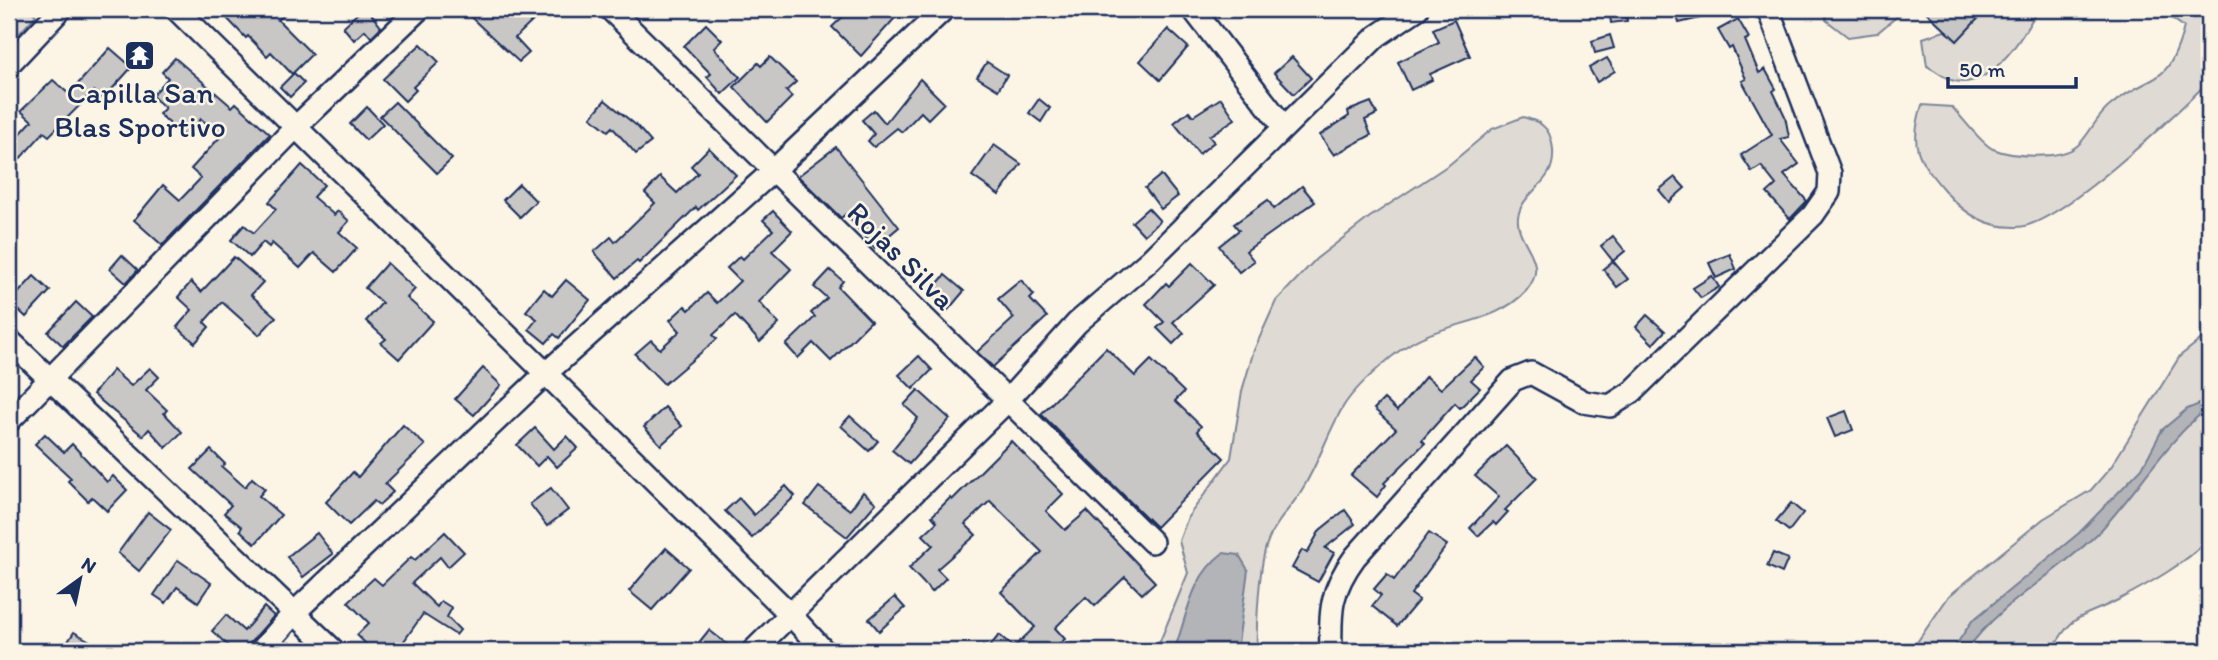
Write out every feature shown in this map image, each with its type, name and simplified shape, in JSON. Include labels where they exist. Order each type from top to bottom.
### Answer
[{"type":"street","points":[[9,64],[61,9]]},
{"type":"street","points":[[176,9],[297,126],[544,375],[790,614],[824,651]]},
{"type":"street","points":[[9,421],[297,126],[419,9]]},
{"type":"street","name":"Rojas Silva","points":[[610,9],[1006,402],[1152,542]]},
{"type":"street","points":[[261,651],[294,613],[544,375],[773,171],[944,9]]},
{"type":"street","points":[[1193,9],[1283,126]]},
{"type":"street","points":[[753,651],[1006,402],[1077,323],[1150,260],[1377,36],[1417,9]]},
{"type":"street","points":[[1331,651],[1330,611],[1337,581],[1355,557],[1513,380],[1531,373],[1584,402],[1610,406],[1632,392],[1814,215],[1829,192],[1830,173],[1768,9]]},
{"type":"street","points":[[9,340],[334,651]]},
{"type":"shaded area","points":[[9,9],[29,9],[36,15],[9,45]]},
{"type":"shaded area","points":[[1825,9],[1906,9],[1877,33],[1848,37],[1826,20]]},
{"type":"shaded area","points":[[1987,9],[2038,9],[2024,34],[2004,60],[1979,78],[1965,82],[1951,80],[1927,66],[1923,38],[1975,21]]},
{"type":"shaded area","points":[[2150,9],[2209,9],[2209,81],[2116,166],[2060,209],[2036,222],[2017,227],[1985,222],[1967,212],[1951,198],[1927,169],[1916,141],[1922,105],[1952,107],[1983,142],[2001,152],[2036,156],[2060,154],[2077,146],[2106,110],[2164,71],[2171,61],[2184,27],[2163,12]]},
{"type":"shaded area","points":[[1523,117],[1538,122],[1546,129],[1552,141],[1553,155],[1551,169],[1526,199],[1518,217],[1535,270],[1533,280],[1526,291],[1514,302],[1485,317],[1438,331],[1408,345],[1372,373],[1348,399],[1309,478],[1268,541],[1260,579],[1257,651],[1156,651],[1188,573],[1179,541],[1188,517],[1231,458],[1242,391],[1254,350],[1276,301],[1316,259],[1370,217],[1450,164],[1492,129]]},
{"type":"shaded area","points":[[2209,333],[2209,539],[2189,557],[2155,580],[2080,617],[2066,629],[2052,651],[1911,651],[1949,596],[2043,519],[2091,490],[2111,467],[2180,356]]},
{"type":"shaded area","points":[[2209,400],[2209,407],[2179,435],[2100,531],[1996,617],[1966,651],[1952,651],[1972,621],[2079,533],[2142,468],[2162,430],[2187,409]]},
{"type":"shaded area","points":[[1223,553],[1239,555],[1248,570],[1237,651],[1174,651],[1197,585],[1203,574]]},
{"type":"building","points":[[218,9],[291,9],[278,20],[312,54],[292,74],[271,52],[267,56],[248,36],[246,38]]},
{"type":"building","points":[[362,9],[367,9],[381,27],[371,37],[365,30],[354,40],[343,27]]},
{"type":"building","points":[[462,9],[531,9],[538,16],[515,38],[529,53],[519,62]]},
{"type":"building","points":[[851,9],[903,9],[861,56],[832,27]]},
{"type":"building","points":[[1609,9],[1625,9],[1627,21],[1611,23]]},
{"type":"building","points":[[1675,9],[1716,9],[1717,14],[1679,23]]},
{"type":"building","points":[[1923,9],[1987,9],[1957,41]]},
{"type":"building","points":[[1738,19],[1749,38],[1745,40],[1759,73],[1765,69],[1776,89],[1773,91],[1785,116],[1789,137],[1780,139],[1799,164],[1784,175],[1807,201],[1790,219],[1767,193],[1776,185],[1761,166],[1752,172],[1741,155],[1772,135],[1742,81],[1746,79],[1732,47],[1729,49],[1718,30]]},
{"type":"building","points":[[1454,20],[1470,56],[1430,74],[1432,80],[1411,90],[1398,62],[1439,42],[1433,29]]},
{"type":"building","points":[[706,24],[722,40],[714,48],[740,77],[722,94],[707,77],[711,74],[684,46]]},
{"type":"building","points":[[1168,29],[1188,47],[1160,80],[1140,61]]},
{"type":"building","points":[[1610,35],[1614,48],[1595,53],[1592,41]]},
{"type":"building","points":[[421,44],[439,62],[413,87],[416,90],[405,101],[383,79]]},
{"type":"building","points":[[110,48],[132,67],[103,99],[94,91],[49,136],[44,132],[9,171],[9,146],[32,121],[21,111],[53,80],[69,94]]},
{"type":"building","points":[[770,57],[796,82],[786,91],[792,97],[767,122],[734,87],[758,63],[761,66]]},
{"type":"building","points":[[1292,57],[1311,78],[1294,94],[1274,73]]},
{"type":"building","points":[[175,58],[232,107],[236,103],[270,134],[162,245],[134,220],[163,185],[180,200],[201,178],[191,169],[221,136],[201,119],[185,137],[159,114],[165,108],[152,96],[168,78],[162,72]]},
{"type":"building","points":[[1607,58],[1615,71],[1597,82],[1589,68]]},
{"type":"building","points":[[987,62],[1007,75],[998,90],[977,77]]},
{"type":"building","points":[[294,73],[304,83],[290,97],[280,87]]},
{"type":"building","points":[[920,79],[944,103],[928,119],[921,112],[902,132],[897,128],[874,147],[868,141],[874,134],[862,120],[874,110],[885,123]]},
{"type":"building","points":[[1221,98],[1235,119],[1209,136],[1214,142],[1199,154],[1174,123],[1189,111],[1193,116]]},
{"type":"building","points":[[1039,99],[1050,108],[1041,122],[1029,113]]},
{"type":"building","points":[[605,100],[637,126],[651,142],[636,154],[612,127],[608,131],[591,117]]},
{"type":"building","points":[[395,102],[452,159],[437,173],[380,116]]},
{"type":"building","points":[[1371,102],[1377,114],[1365,120],[1371,135],[1334,155],[1320,135],[1349,116],[1348,111]]},
{"type":"building","points":[[367,107],[383,124],[366,140],[350,124]]},
{"type":"building","points":[[994,145],[1021,164],[999,195],[972,176]]},
{"type":"building","points":[[836,147],[899,227],[874,248],[846,214],[841,218],[798,176]]},
{"type":"building","points":[[709,148],[736,175],[698,210],[696,207],[639,263],[637,261],[617,278],[594,252],[611,237],[615,242],[655,203],[645,193],[660,177],[677,193],[698,173],[691,166]]},
{"type":"building","points":[[302,165],[324,185],[313,197],[334,215],[338,211],[349,221],[339,232],[357,248],[336,272],[314,253],[300,268],[272,243],[269,247],[263,242],[250,257],[231,240],[244,225],[254,233],[276,209],[269,202]]},
{"type":"building","points":[[1161,175],[1178,196],[1161,209],[1145,188]]},
{"type":"building","points":[[1675,177],[1685,188],[1669,202],[1659,190]]},
{"type":"building","points":[[519,184],[536,201],[520,217],[503,200]]},
{"type":"building","points":[[1302,186],[1315,202],[1246,251],[1254,261],[1239,272],[1219,246],[1239,230],[1234,224],[1268,200],[1274,209]]},
{"type":"building","points":[[1148,208],[1160,221],[1144,235],[1132,222]]},
{"type":"building","points":[[773,211],[792,231],[772,251],[791,269],[759,302],[779,324],[760,342],[735,315],[713,335],[717,339],[664,384],[635,354],[651,340],[660,349],[680,331],[670,320],[685,306],[689,310],[707,293],[717,303],[740,281],[727,268],[740,256],[743,259],[773,230],[763,220]]},
{"type":"building","points":[[1613,236],[1625,251],[1613,261],[1601,246]]},
{"type":"building","points":[[1730,254],[1736,269],[1716,278],[1709,263]]},
{"type":"building","points":[[122,255],[138,270],[126,283],[110,269]]},
{"type":"building","points":[[234,257],[263,282],[251,295],[276,317],[259,335],[222,302],[204,322],[209,327],[195,343],[177,327],[192,310],[178,297],[191,282],[201,292]]},
{"type":"building","points":[[1613,261],[1628,279],[1617,287],[1603,269]]},
{"type":"building","points":[[387,263],[415,289],[407,298],[433,321],[399,359],[381,343],[386,339],[366,321],[382,303],[365,288]]},
{"type":"building","points":[[1192,263],[1214,285],[1173,322],[1184,333],[1173,344],[1157,328],[1164,322],[1146,304],[1166,283],[1169,286]]},
{"type":"building","points":[[830,270],[843,281],[838,287],[871,321],[831,361],[813,343],[798,358],[786,345],[815,317],[811,313],[827,298],[814,287]]},
{"type":"building","points":[[945,275],[964,291],[948,310],[929,293]]},
{"type":"building","points":[[34,276],[50,291],[26,317],[10,302]]},
{"type":"building","points":[[1712,276],[1719,287],[1701,298],[1693,288]]},
{"type":"building","points":[[566,280],[590,300],[559,338],[554,334],[546,343],[529,329],[537,319],[526,311],[544,289],[552,296]]},
{"type":"building","points":[[1021,280],[1034,295],[1030,299],[1047,317],[993,367],[977,352],[1014,318],[998,299]]},
{"type":"building","points":[[76,302],[92,317],[63,346],[48,332]]},
{"type":"building","points":[[1647,315],[1665,331],[1653,344],[1636,327]]},
{"type":"building","points":[[1106,348],[1135,376],[1151,360],[1184,392],[1175,401],[1201,426],[1197,431],[1224,458],[1156,527],[1041,414]]},
{"type":"building","points":[[919,356],[932,370],[913,389],[899,375]]},
{"type":"building","points":[[1475,357],[1484,367],[1471,380],[1480,388],[1460,408],[1455,403],[1422,440],[1425,443],[1384,483],[1386,485],[1377,497],[1351,475],[1396,429],[1374,409],[1384,399],[1397,411],[1426,376],[1441,389]]},
{"type":"building","points":[[150,368],[159,377],[146,390],[167,410],[164,413],[182,432],[166,448],[149,429],[143,436],[93,394],[113,370],[131,386]]},
{"type":"building","points":[[483,368],[501,385],[474,415],[455,399]]},
{"type":"building","points":[[918,390],[950,419],[909,464],[892,450],[918,418],[904,405]]},
{"type":"building","points":[[665,407],[682,426],[661,445],[644,427]]},
{"type":"building","points":[[1846,411],[1853,430],[1835,437],[1827,418]]},
{"type":"building","points":[[850,416],[878,441],[869,451],[841,426]]},
{"type":"building","points":[[403,425],[425,445],[385,484],[393,492],[379,505],[374,501],[349,525],[326,502],[353,472],[358,477]]},
{"type":"building","points":[[535,428],[554,449],[567,436],[578,448],[557,467],[547,456],[537,466],[517,445]]},
{"type":"building","points":[[45,434],[64,452],[72,444],[107,482],[113,476],[127,490],[107,511],[92,497],[88,501],[68,481],[71,478],[35,444]]},
{"type":"building","points":[[1011,441],[1063,494],[1046,511],[1065,530],[1087,511],[1155,582],[1142,594],[1125,577],[1095,606],[1086,597],[1055,628],[1065,639],[1052,651],[986,651],[999,635],[1014,647],[1035,627],[1001,592],[1042,552],[990,501],[965,524],[976,535],[937,569],[946,578],[932,592],[909,568],[933,545],[923,535],[937,522],[932,516],[950,498],[952,500]]},
{"type":"building","points":[[1506,446],[1537,478],[1505,510],[1508,512],[1496,525],[1493,522],[1478,536],[1470,528],[1499,497],[1475,476]]},
{"type":"building","points":[[211,450],[225,464],[222,467],[245,487],[252,478],[265,489],[259,496],[281,515],[255,544],[240,530],[242,527],[224,513],[231,505],[192,469]]},
{"type":"building","points":[[786,486],[795,496],[752,538],[725,511],[739,498],[754,515]]},
{"type":"building","points":[[819,487],[850,510],[863,492],[876,503],[847,537],[805,505]]},
{"type":"building","points":[[551,488],[568,510],[547,526],[530,504]]},
{"type":"building","points":[[1791,503],[1803,513],[1789,531],[1776,521]]},
{"type":"building","points":[[1345,510],[1355,524],[1325,548],[1334,553],[1318,582],[1292,568],[1302,550],[1307,553],[1320,530]]},
{"type":"building","points":[[148,512],[171,530],[139,571],[118,553]]},
{"type":"building","points":[[445,532],[464,552],[448,567],[440,557],[412,583],[437,607],[441,601],[452,608],[447,617],[460,630],[456,635],[423,614],[397,651],[379,651],[374,647],[371,649],[357,635],[369,623],[348,602],[374,578],[382,585],[411,557],[415,560]]},
{"type":"building","points":[[317,533],[333,554],[303,577],[287,557]]},
{"type":"building","points":[[1429,533],[1447,545],[1411,594],[1419,600],[1397,626],[1372,606],[1381,595],[1374,589],[1387,574],[1394,580]]},
{"type":"building","points":[[666,548],[689,568],[652,610],[629,591]]},
{"type":"building","points":[[1773,553],[1788,559],[1782,573],[1767,566]]},
{"type":"building","points":[[178,560],[211,583],[198,602],[177,587],[166,603],[154,595]]},
{"type":"building","points":[[895,597],[905,608],[879,631],[869,619]]},
{"type":"building","points":[[264,607],[274,616],[243,651],[234,651],[212,631],[226,615],[244,631]]},
{"type":"building","points":[[709,630],[736,651],[692,651]]},
{"type":"building","points":[[74,632],[90,641],[84,651],[62,651]]},
{"type":"place","name":"Capilla San Blas Sportivo","points":[[140,55]]}]
